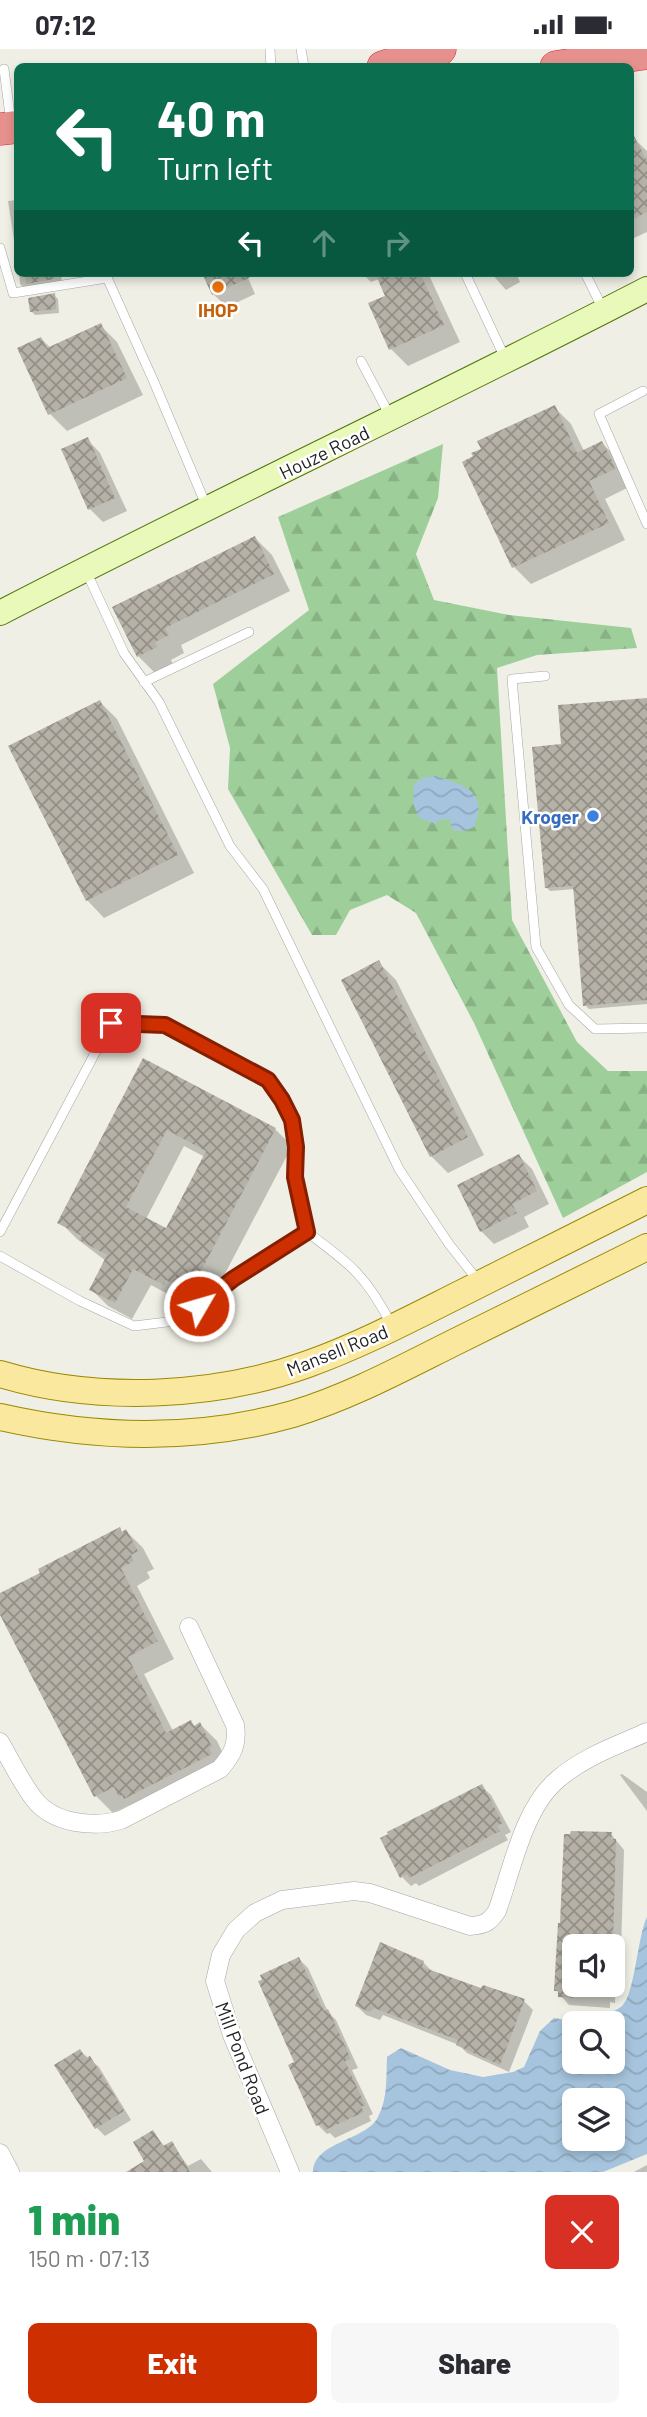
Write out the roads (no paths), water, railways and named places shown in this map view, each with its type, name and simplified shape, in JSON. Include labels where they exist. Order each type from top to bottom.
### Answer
[{"type":"highway","points":[[399,58],[440,49]]},
{"type":"highway","points":[[564,60],[647,53]]},
{"type":"main road","name":"Mansell Road","points":[[0,1374],[43,1385],[116,1392],[180,1391],[271,1376],[346,1350],[647,1200]]},
{"type":"main road","points":[[0,1416],[33,1424],[106,1434],[147,1435],[211,1430],[261,1421],[330,1401],[365,1387],[647,1247]]},
{"type":"main road","points":[[180,1391],[182,1432]]},
{"type":"street","name":"Houze Road","points":[[0,613],[647,289]]},
{"type":"street","points":[[0,1742],[36,1802],[57,1817],[77,1822],[104,1825],[121,1820],[220,1769],[231,1756],[237,1740],[235,1725],[189,1627]]},
{"type":"street","name":"Mill Pond Road","points":[[289,2172],[232,2035],[215,1981],[221,1955],[236,1930],[256,1913],[282,1900],[354,1891],[370,1893],[470,1926],[484,1925],[498,1911],[530,1815],[556,1780],[587,1759],[647,1732]]},
{"type":"street","points":[[0,2153],[10,2172]]},
{"type":"lane","points":[[4,69],[10,128]]},
{"type":"lane","points":[[0,248],[13,293],[96,277]]},
{"type":"lane","points":[[107,277],[208,509]]},
{"type":"lane","points":[[467,277],[507,361]]},
{"type":"lane","points":[[587,277],[604,311]]},
{"type":"lane","points":[[361,361],[392,419]]},
{"type":"lane","points":[[643,391],[599,414],[647,524]]},
{"type":"lane","points":[[85,569],[124,653],[159,702],[230,846],[262,889],[399,1170],[449,1244],[480,1284]]},
{"type":"lane","points":[[144,682],[249,632]]},
{"type":"lane","points":[[545,676],[512,678],[536,947],[569,1005],[595,1029],[647,1028]]},
{"type":"lane","points":[[0,1232],[111,1023],[165,1025],[268,1080],[292,1120],[296,1147],[295,1177],[307,1232],[348,1262],[363,1277],[380,1301],[393,1327]]},
{"type":"lane","points":[[0,1256],[80,1301],[134,1326],[174,1321],[307,1232]]},
{"type":"water","points":[[436,776],[464,787],[476,797],[478,815],[474,827],[464,831],[453,830],[449,819],[438,820],[436,824],[419,818],[413,803],[414,784],[425,777]]},
{"type":"water","points":[[647,1917],[647,2154],[603,2172],[313,2172],[322,2154],[363,2131],[378,2117],[385,2095],[387,2057],[401,2048],[450,2070],[483,2077],[513,2072],[524,2067],[540,2031],[554,2018],[562,2019],[562,2074],[625,2074],[625,2011],[613,2011],[621,2007],[630,1990]]},
{"type":"place","name":"IHOP","points":[[218,287]]},
{"type":"place","name":"Kroger","points":[[593,816]]}]
